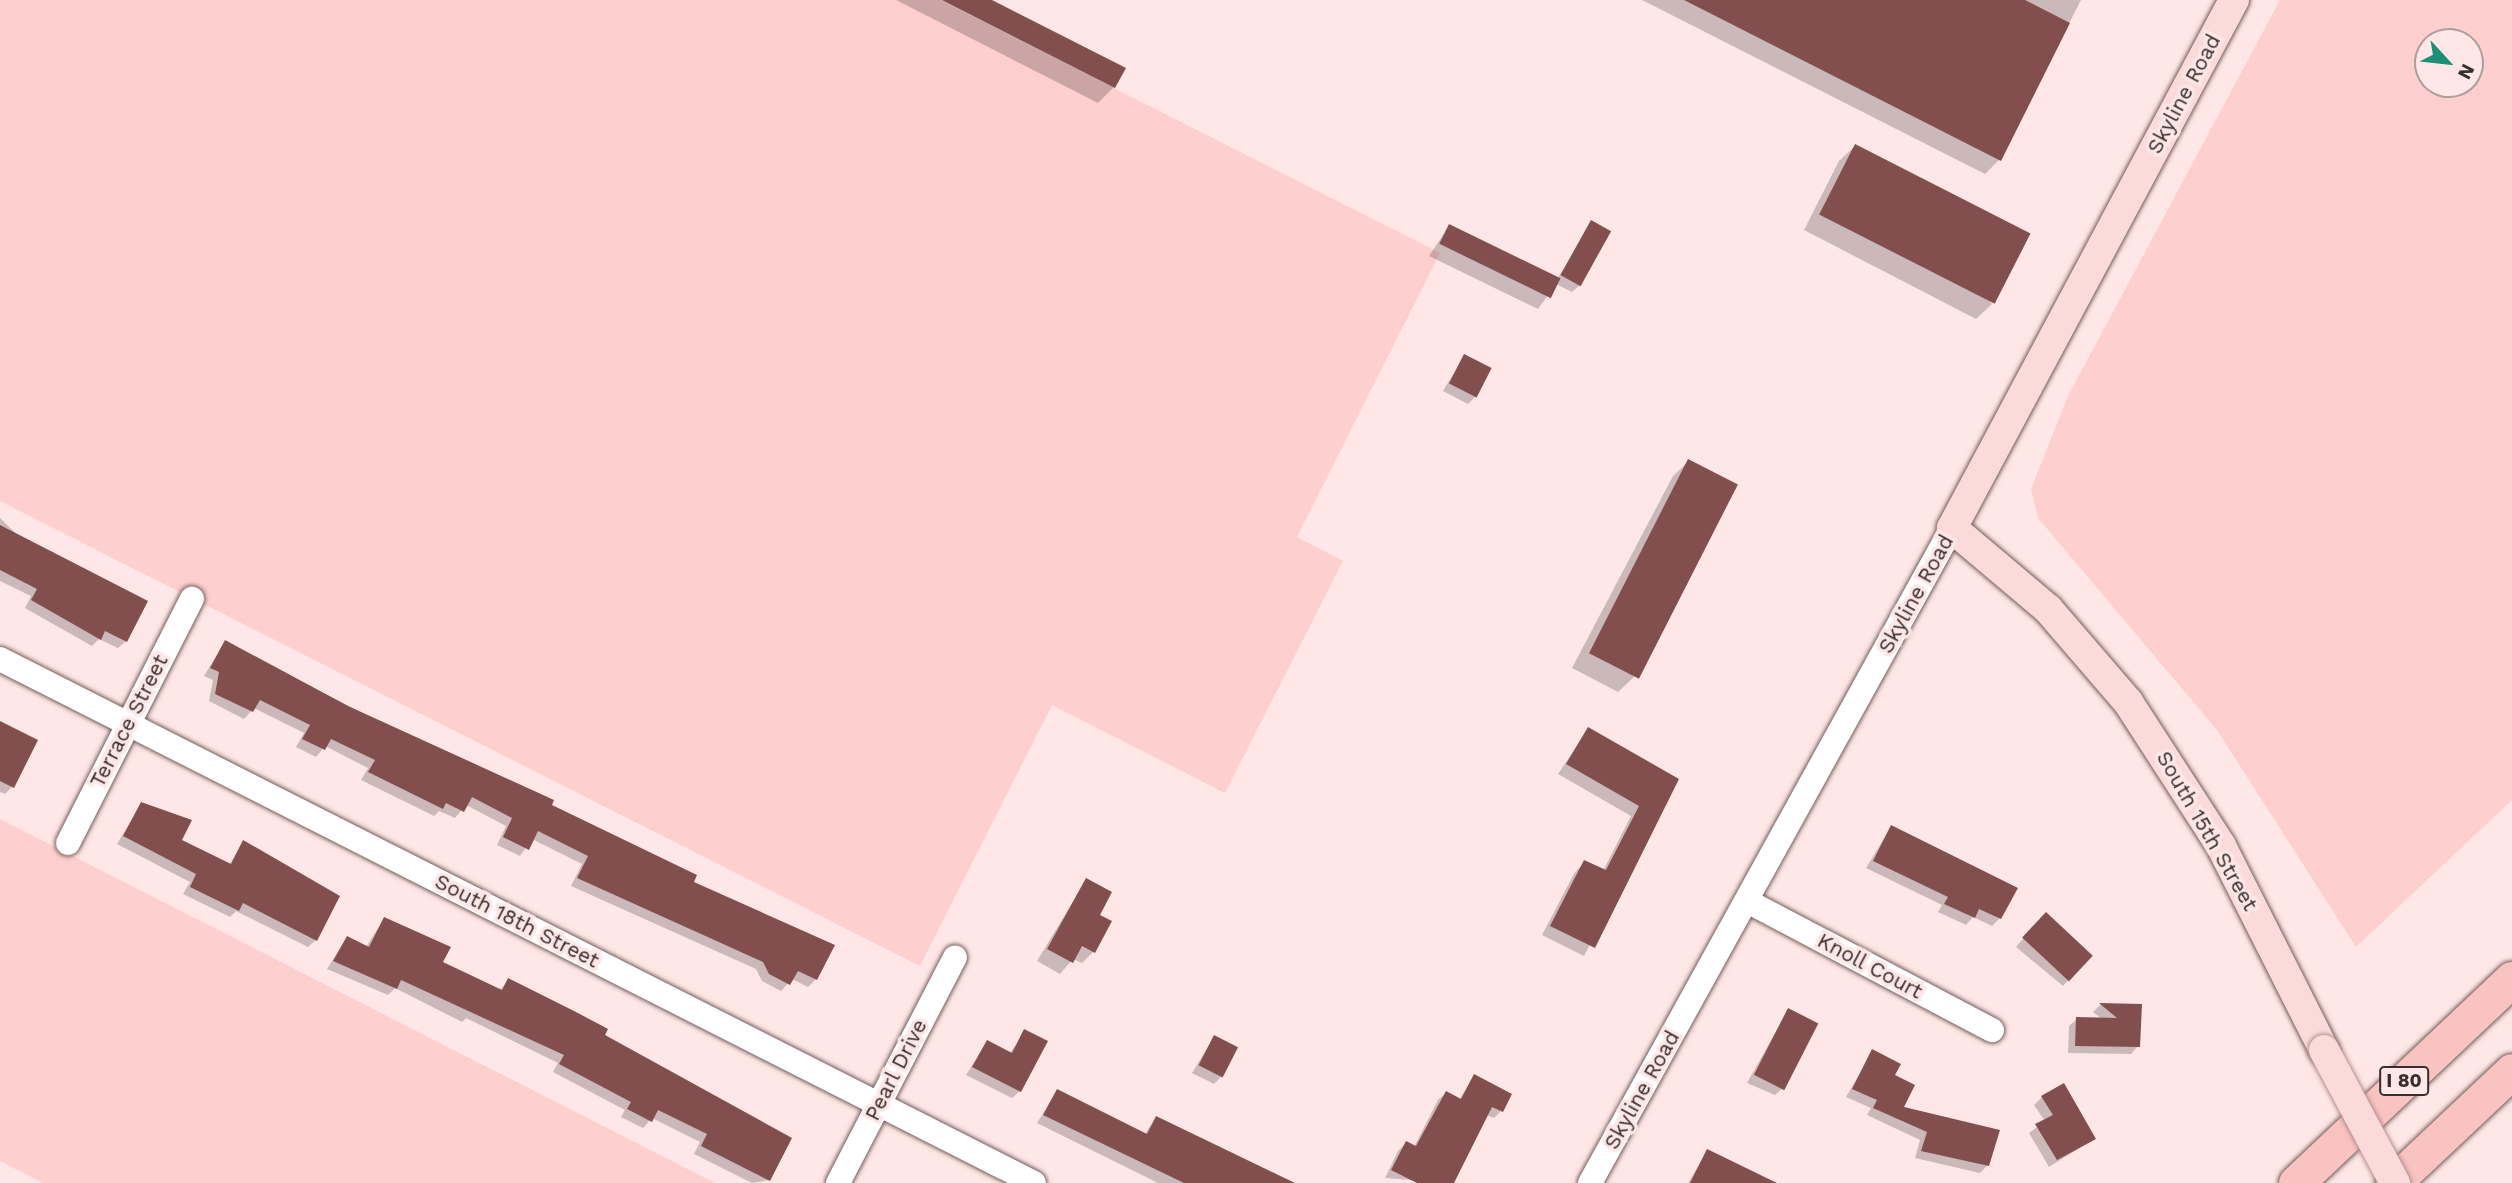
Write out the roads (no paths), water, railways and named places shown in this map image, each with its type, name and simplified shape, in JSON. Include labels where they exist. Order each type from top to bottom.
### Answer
[{"type":"highway","name":"I 80","points":[[2296,1183],[2512,979]]},
{"type":"highway","points":[[2394,1183],[2512,1070]]},
{"type":"main road","name":"Skyline Road","points":[[1952,528],[2234,0]]},
{"type":"main road","name":"South 15th Street","points":[[1952,528],[2048,609],[2128,702],[2221,846],[2394,1183]]},
{"type":"street","name":"Skyline Road","points":[[1590,1183],[1952,528]]},
{"type":"street","name":"Terrace Street","points":[[68,843],[192,599]]},
{"type":"street","name":"South 18th Street","points":[[0,659],[1034,1183]]},
{"type":"street","name":"Knoll Court","points":[[1748,901],[1992,1030]]},
{"type":"street","name":"Pearl Drive","points":[[838,1183],[955,957]]}]
